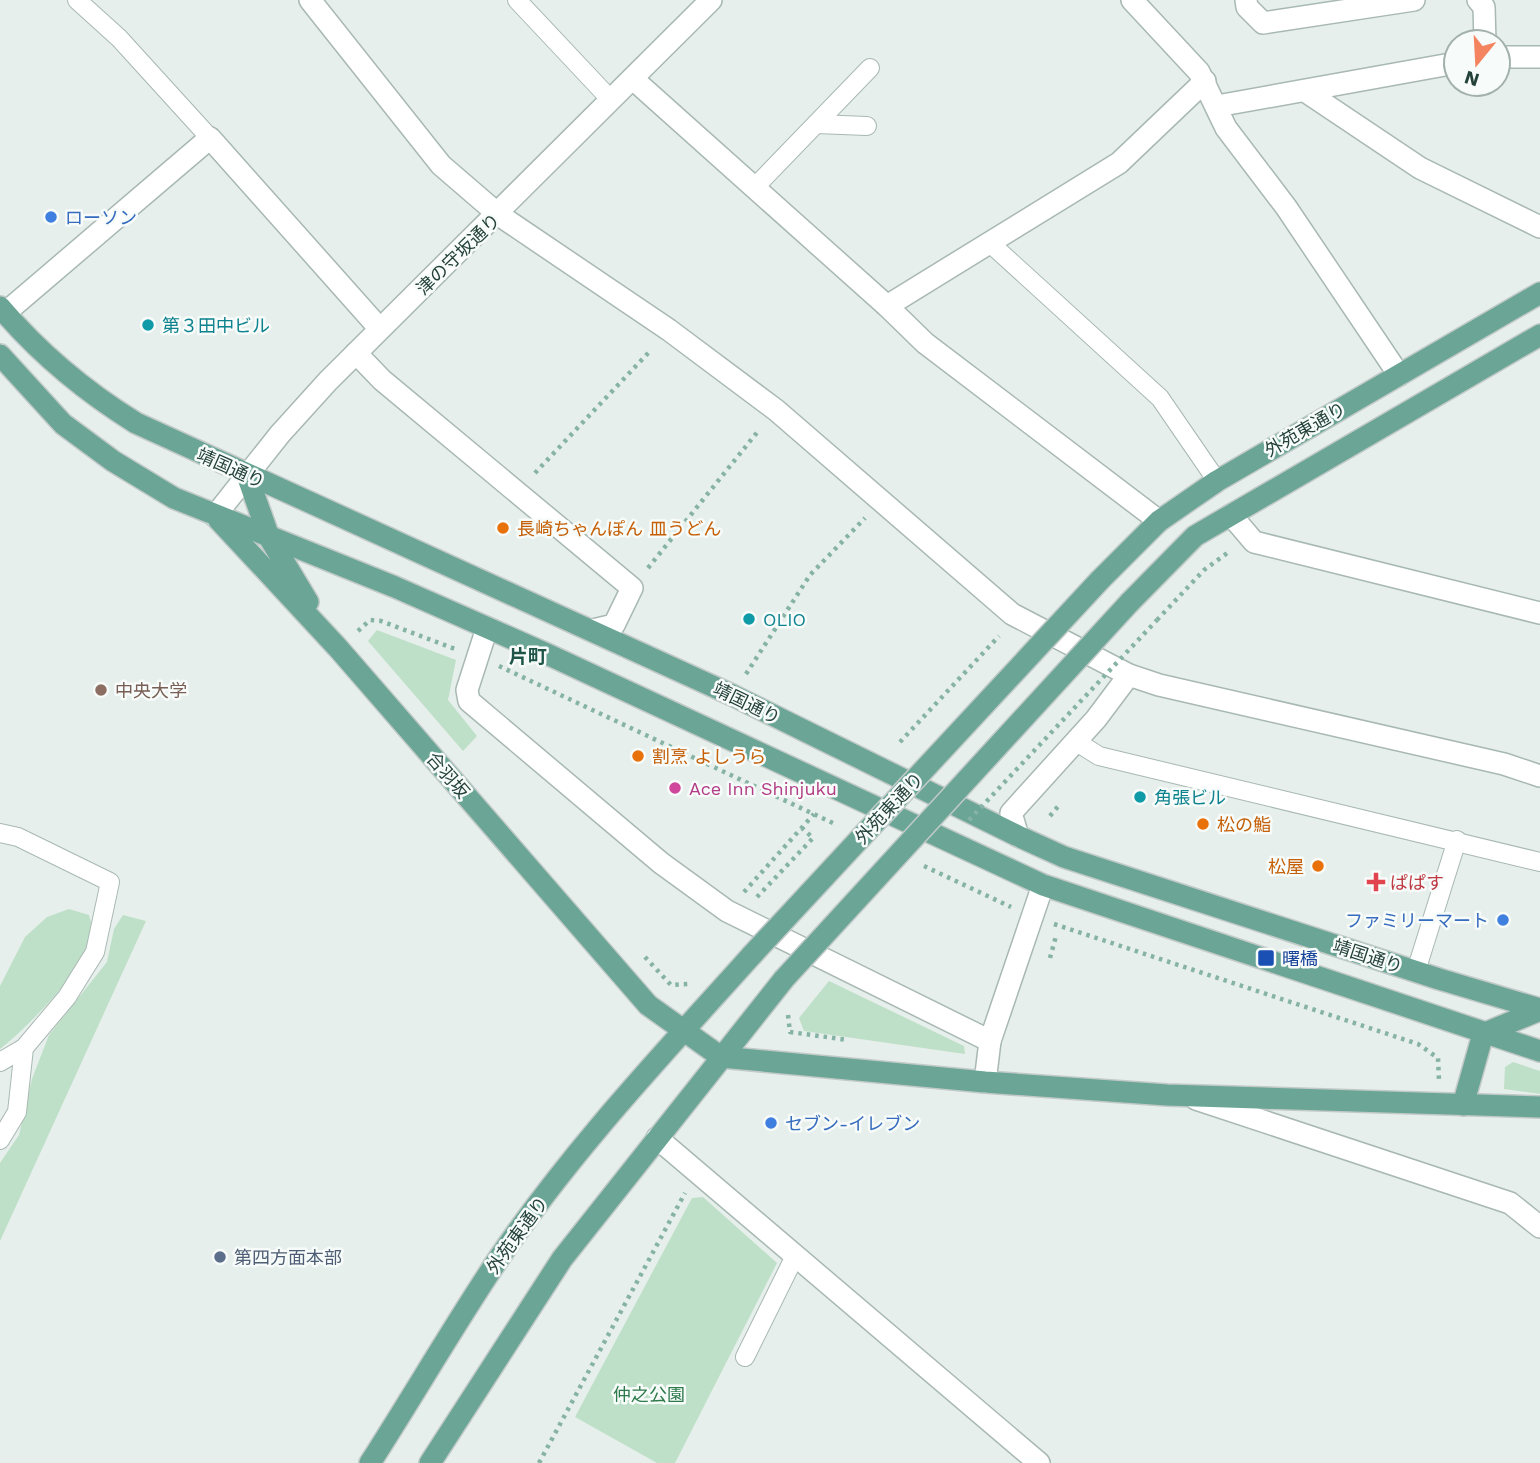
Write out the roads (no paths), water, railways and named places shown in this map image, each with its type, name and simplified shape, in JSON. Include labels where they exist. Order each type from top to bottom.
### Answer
[{"type":"main road","name":"外苑東通り","points":[[370,1463],[497,1261],[567,1168],[751,956],[1100,580],[1159,521],[1217,481],[1540,293]]},
{"type":"main road","name":"靖国通り","points":[[3,310],[98,399],[135,423],[732,695],[1018,836],[1064,856],[1540,1009]]},
{"type":"main road","points":[[430,1463],[562,1259],[784,979],[1130,602],[1195,536],[1540,335]]},
{"type":"main road","points":[[0,355],[62,424],[174,498],[395,587],[1043,885],[1540,1051]]},
{"type":"main road","points":[[247,475],[269,537],[338,648]]},
{"type":"main road","name":"合羽坂","points":[[215,516],[338,648],[648,1005],[721,1057]]},
{"type":"main road","points":[[299,589],[302,576],[309,570],[319,569],[395,587]]},
{"type":"main road","points":[[1483,1034],[1540,1009]]},
{"type":"main road","points":[[1464,1105],[1483,1034]]},
{"type":"main road","points":[[721,1057],[985,1082],[1190,1097],[1540,1107]]},
{"type":"street","points":[[310,0],[441,165],[499,215],[669,330],[776,410],[1012,614],[1129,675],[1159,685],[1504,764],[1540,776]]},
{"type":"street","name":"津の守坂通り","points":[[215,516],[280,434],[356,353],[499,215],[711,0]]},
{"type":"street","points":[[1132,0],[1205,81],[1226,128],[1286,207],[1399,375]]},
{"type":"street","points":[[1246,0],[1263,23],[1414,0]]},
{"type":"street","points":[[1478,0],[1485,7],[1485,28]]},
{"type":"street","points":[[1512,57],[1540,57]]},
{"type":"street","points":[[1217,106],[1442,66]]},
{"type":"street","points":[[633,79],[925,343],[1159,521]]},
{"type":"street","points":[[887,306],[1119,163],[1205,81]]},
{"type":"street","points":[[1306,91],[1420,168],[1540,227]]},
{"type":"street","points":[[3,310],[210,138],[380,329]]},
{"type":"street","points":[[356,353],[382,380],[632,587],[614,625],[593,630]]},
{"type":"street","points":[[1231,515],[1254,542],[1540,613]]},
{"type":"street","points":[[487,628],[467,690],[468,701],[592,807],[727,911],[989,1041]]},
{"type":"street","points":[[1018,836],[1011,813],[1129,675]]},
{"type":"street","points":[[985,1082],[989,1041],[1043,885]]},
{"type":"street","points":[[1190,1097],[1510,1203],[1540,1227]]},
{"type":"street","points":[[657,1138],[1039,1463]]},
{"type":"lane","points":[[77,0],[118,38],[210,138]]},
{"type":"lane","points":[[517,0],[611,100]]},
{"type":"lane","points":[[755,187],[870,68]]},
{"type":"lane","points":[[816,124],[867,126]]},
{"type":"lane","points":[[991,244],[1160,398],[1217,481]]},
{"type":"lane","points":[[1075,741],[1099,756],[1540,862]]},
{"type":"lane","points":[[0,833],[18,837],[110,882],[95,952],[66,997],[24,1048],[0,1062]]},
{"type":"lane","points":[[1416,971],[1457,840]]},
{"type":"lane","points":[[0,1140],[17,1112],[24,1048]]},
{"type":"lane","points":[[745,1357],[795,1256]]},
{"type":"place","name":"ローソン","points":[[51,217]]},
{"type":"place","name":"第３田中ビル","points":[[148,325]]},
{"type":"place","name":"長崎ちゃんぽん 皿うどん","points":[[503,528]]},
{"type":"place","name":"OLIO","points":[[749,619]]},
{"type":"place","name":"中央大学","points":[[101,690]]},
{"type":"place","name":"割烹 よしうら","points":[[638,756]]},
{"type":"place","name":"Ace Inn Shinjuku","points":[[675,788]]},
{"type":"place","name":"角張ビル","points":[[1140,797]]},
{"type":"place","name":"松の鮨","points":[[1203,824]]},
{"type":"place","name":"松屋","points":[[1318,866]]},
{"type":"place","name":"ぱぱす","points":[[1376,882]]},
{"type":"place","name":"ファミリーマート","points":[[1503,920]]},
{"type":"place","name":"曙橋","points":[[1266,958]]},
{"type":"place","name":"セブン-イレブン","points":[[771,1123]]},
{"type":"place","name":"第四方面本部","points":[[220,1257]]},
{"type":"district","name":"片町","points":[[528,656]]},
{"type":"park label","name":"仲之公園","points":[[649,1394]]}]
